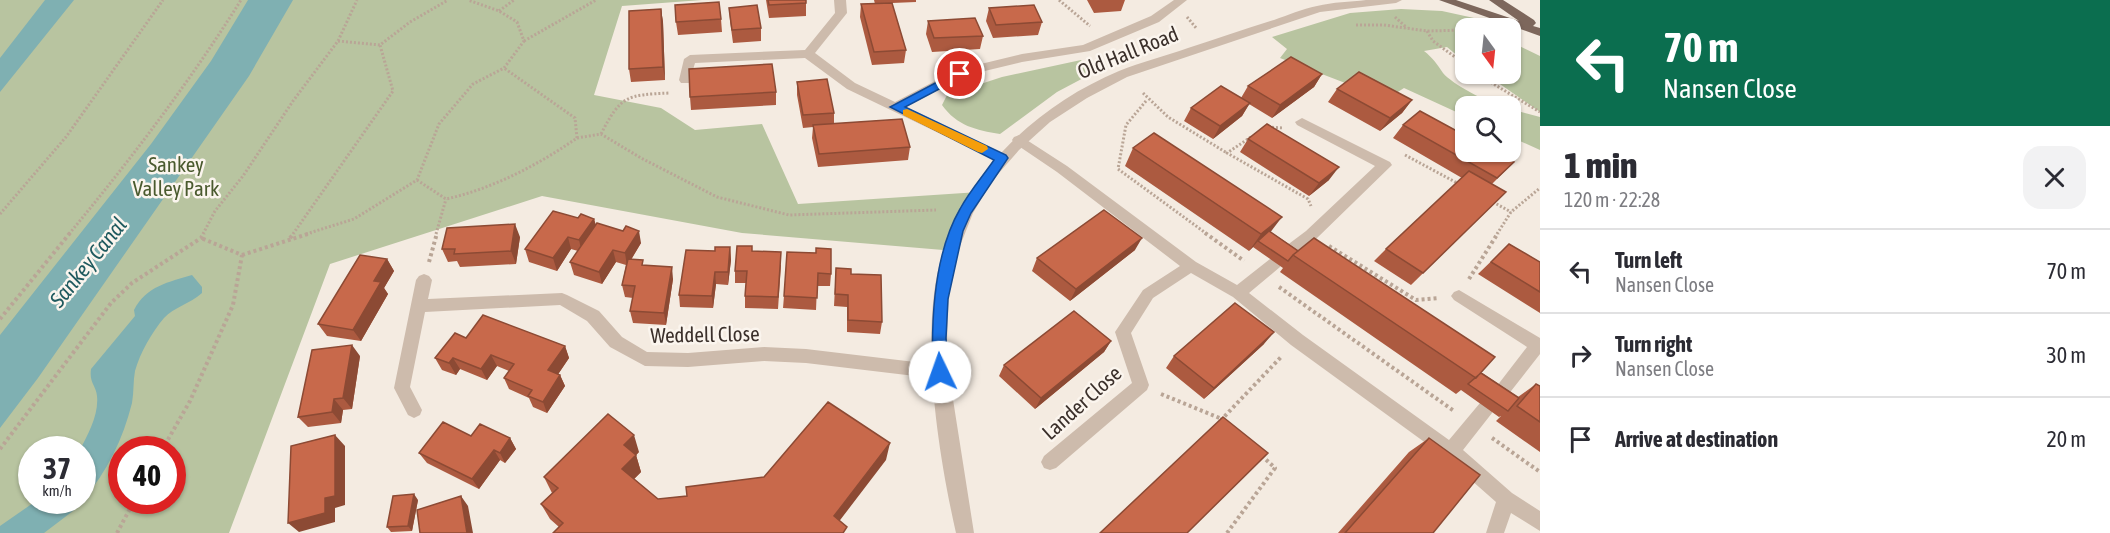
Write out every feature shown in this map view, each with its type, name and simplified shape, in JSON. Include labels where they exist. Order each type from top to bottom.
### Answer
[{"type":"main road","points":[[1445,0],[1540,31]]},
{"type":"main road","points":[[1495,0],[1540,31]]},
{"type":"street","points":[[808,54],[842,14],[840,0]]},
{"type":"street","points":[[896,107],[960,74],[1022,58],[1086,48],[1155,19],[1181,0]]},
{"type":"street","name":"Old Hall Road","points":[[965,533],[958,504],[940,372],[939,338],[941,299],[956,231],[965,211],[1002,158],[1019,140],[1050,113],[1070,100],[1123,74],[1318,9],[1335,0]]},
{"type":"street","name":"Old Hall Road","points":[[1318,9],[1396,0]]},
{"type":"street","points":[[685,80],[690,59],[808,54],[850,86],[1002,158]]},
{"type":"street","points":[[1238,293],[1315,230],[1384,165],[1302,122]]},
{"type":"street","points":[[1019,140],[1062,169],[1191,267],[1238,293],[1297,340],[1451,451],[1506,499],[1540,522]]},
{"type":"street","name":"Lander Close","points":[[1050,462],[1141,385],[1123,332],[1148,294],[1191,267]]},
{"type":"street","points":[[414,410],[402,388],[424,280]]},
{"type":"street","points":[[1451,451],[1538,345],[1459,296]]},
{"type":"street","name":"Weddell Close","points":[[419,306],[562,299],[593,316],[616,342],[645,359],[688,360],[765,354],[940,372]]},
{"type":"street","points":[[1495,533],[1506,499]]},
{"type":"path","points":[[0,214],[30,183],[116,69],[163,0]]},
{"type":"path","points":[[0,319],[144,142],[204,59],[241,0]]},
{"type":"path","points":[[0,449],[111,303],[132,283],[201,238],[214,211],[243,176],[293,101],[338,41],[357,0]]},
{"type":"path","points":[[338,41],[380,45],[410,22],[448,0]]},
{"type":"path","points":[[468,0],[499,11],[517,22],[524,41]]},
{"type":"path","points":[[499,11],[514,0]]},
{"type":"path","points":[[201,238],[242,255],[289,238],[354,219],[417,180],[439,124],[473,84],[504,68],[524,41],[597,0]]},
{"type":"path","points":[[1059,0],[1107,40]]},
{"type":"path","points":[[1353,26],[1384,25],[1427,31],[1455,30]]},
{"type":"path","points":[[1427,31],[1439,45],[1455,57]]},
{"type":"path","points":[[289,238],[346,161],[393,91],[380,45]]},
{"type":"path","points":[[504,68],[575,118],[577,138]]},
{"type":"path","points":[[601,134],[613,110],[634,95],[681,92],[685,80]]},
{"type":"path","points":[[1494,84],[1540,112]]},
{"type":"path","points":[[1143,93],[1146,101],[1190,132],[1308,199],[1315,230],[1416,300],[1459,296],[1511,212],[1540,188]]},
{"type":"path","points":[[1146,101],[1126,125],[1118,169],[1261,274],[1540,472]]},
{"type":"path","points":[[1227,153],[1267,127],[1288,128],[1302,122]]},
{"type":"path","points":[[417,180],[446,199],[474,193],[555,153],[577,138],[601,134],[640,158],[717,197],[789,214],[936,210]]},
{"type":"path","points":[[1384,165],[1397,151],[1459,184]]},
{"type":"path","points":[[424,280],[446,199]]},
{"type":"path","points":[[1491,201],[1511,212]]},
{"type":"path","points":[[170,436],[190,401],[233,305],[242,255]]},
{"type":"path","points":[[1222,419],[1297,340]]},
{"type":"path","points":[[1141,385],[1222,419],[1230,426]]},
{"type":"path","points":[[1227,533],[1275,468],[1252,447]]},
{"type":"path","points":[[117,533],[127,514]]},
{"type":"green space","name":"Sankey Valley Park","points":[[0,0],[702,0],[622,6],[594,95],[661,108],[695,130],[762,124],[798,204],[979,192],[955,251],[742,233],[542,196],[330,264],[229,533],[0,533]]},
{"type":"green space","points":[[1401,9],[1442,11],[1474,18],[1455,18],[1455,54],[1447,47],[1424,51],[1455,84],[1478,96],[1455,96],[1455,111],[1404,88],[1387,99],[1280,58],[1287,49],[1272,37],[1350,13]]},
{"type":"green space","points":[[1521,47],[1540,56],[1540,112],[1521,99],[1521,96],[1517,96],[1500,84],[1521,84]]},
{"type":"green space","points":[[1081,60],[1091,74],[1057,92],[1000,134],[968,126],[954,118],[942,105],[947,95],[1002,77]]},
{"type":"green space","points":[[1521,112],[1540,117],[1540,150],[1521,141]]},
{"type":"water","points":[[45,0],[74,0],[0,92],[0,58]]},
{"type":"water","name":"Sankey Canal","points":[[248,0],[293,0],[249,76],[38,378],[0,428],[0,335],[151,144],[211,61]]},
{"type":"water","points":[[192,275],[202,287],[202,293],[168,314],[147,343],[135,371],[132,403],[124,429],[121,436],[108,436],[108,464],[96,483],[96,436],[86,436],[97,403],[91,369],[135,316],[134,310],[145,295],[175,280]]},
{"type":"water","points":[[18,514],[69,514],[44,533],[0,533],[0,526]]},
{"type":"building","points":[[768,0],[806,0],[806,3],[769,5]]},
{"type":"building","points":[[719,2],[721,19],[676,22],[675,5]]},
{"type":"building","points":[[892,3],[906,50],[874,52],[861,4]]},
{"type":"building","points":[[757,5],[761,28],[732,30],[729,8]]},
{"type":"building","points":[[1034,5],[1042,22],[996,25],[989,8]]},
{"type":"building","points":[[661,9],[663,67],[629,69],[629,11]]},
{"type":"building","points":[[975,18],[983,36],[934,38],[928,21]]},
{"type":"building","points":[[1291,57],[1322,74],[1280,105],[1248,86]]},
{"type":"building","points":[[772,64],[776,92],[690,97],[689,69]]},
{"type":"building","points":[[1359,72],[1412,100],[1390,118],[1337,89]]},
{"type":"building","points":[[827,79],[834,113],[803,115],[797,82]]},
{"type":"building","points":[[1221,86],[1250,103],[1220,126],[1191,108]]},
{"type":"building","points":[[1420,111],[1455,130],[1455,154],[1403,125]]},
{"type":"building","points":[[902,119],[910,147],[819,154],[813,125]]},
{"type":"building","points":[[1267,124],[1339,167],[1319,183],[1248,139]]},
{"type":"building","points":[[1154,133],[1282,217],[1261,234],[1133,148]]},
{"type":"building","points":[[1469,162],[1514,162],[1497,178]]},
{"type":"building","points":[[1469,171],[1506,192],[1423,273],[1386,249]]},
{"type":"building","points":[[1104,210],[1142,238],[1076,289],[1037,258]]},
{"type":"building","points":[[553,211],[578,218],[581,214],[594,219],[579,240],[568,237],[553,258],[525,249]]},
{"type":"building","points":[[597,223],[623,231],[626,226],[639,231],[625,253],[613,250],[599,272],[570,262]]},
{"type":"building","points":[[515,224],[511,251],[454,254],[455,249],[442,249],[447,228]]},
{"type":"building","points":[[1269,231],[1298,251],[1288,261],[1258,241]]},
{"type":"building","points":[[1314,238],[1495,357],[1476,378],[1293,255]]},
{"type":"building","points":[[1509,244],[1540,262],[1540,292],[1491,262]]},
{"type":"building","points":[[737,246],[752,246],[752,251],[781,252],[778,297],[745,296],[747,271],[735,271]]},
{"type":"building","points":[[715,247],[730,247],[728,272],[715,272],[712,296],[679,295],[686,250],[715,251]]},
{"type":"building","points":[[816,248],[831,249],[831,274],[818,273],[817,298],[784,296],[787,252],[816,253]]},
{"type":"building","points":[[360,255],[387,259],[374,281],[381,282],[353,330],[318,324]]},
{"type":"building","points":[[628,259],[643,260],[642,265],[672,267],[664,313],[630,311],[635,286],[622,285]]},
{"type":"building","points":[[836,268],[851,269],[851,274],[881,275],[882,322],[848,320],[848,295],[835,294]]},
{"type":"building","points":[[1235,303],[1274,332],[1214,388],[1174,356]]},
{"type":"building","points":[[1074,311],[1111,341],[1041,398],[1004,365]]},
{"type":"building","points":[[483,315],[565,346],[548,370],[560,375],[543,402],[528,396],[532,390],[504,378],[514,364],[491,355],[481,369],[453,358],[449,363],[435,358],[455,333],[466,338]]},
{"type":"building","points":[[352,345],[343,398],[334,399],[332,412],[298,417],[312,350]]},
{"type":"building","points":[[1481,373],[1519,398],[1508,411],[1468,384]]},
{"type":"building","points":[[1536,384],[1540,386],[1540,422],[1517,406]]},
{"type":"building","points":[[828,402],[890,443],[834,516],[847,527],[843,533],[553,533],[563,523],[541,504],[558,488],[544,477],[608,414],[634,435],[624,445],[636,455],[622,469],[658,499],[687,496],[686,487],[764,477]]},
{"type":"building","points":[[1223,417],[1268,453],[1187,533],[1100,533]]},
{"type":"building","points":[[443,422],[471,436],[480,424],[510,438],[500,453],[494,450],[472,479],[419,453]]},
{"type":"building","points":[[335,435],[335,496],[325,498],[325,513],[288,523],[291,446]]},
{"type":"building","points":[[1429,438],[1480,475],[1433,533],[1345,533]]},
{"type":"building","points":[[414,494],[408,526],[387,527],[393,496]]},
{"type":"building","points":[[461,496],[467,533],[420,533],[417,510]]},
{"type":"slow traffic","points":[[907,113],[982,149]]},
{"type":"route","points":[[940,372],[941,299],[947,262],[956,231],[965,211],[1002,158],[896,107],[960,74]]}]
